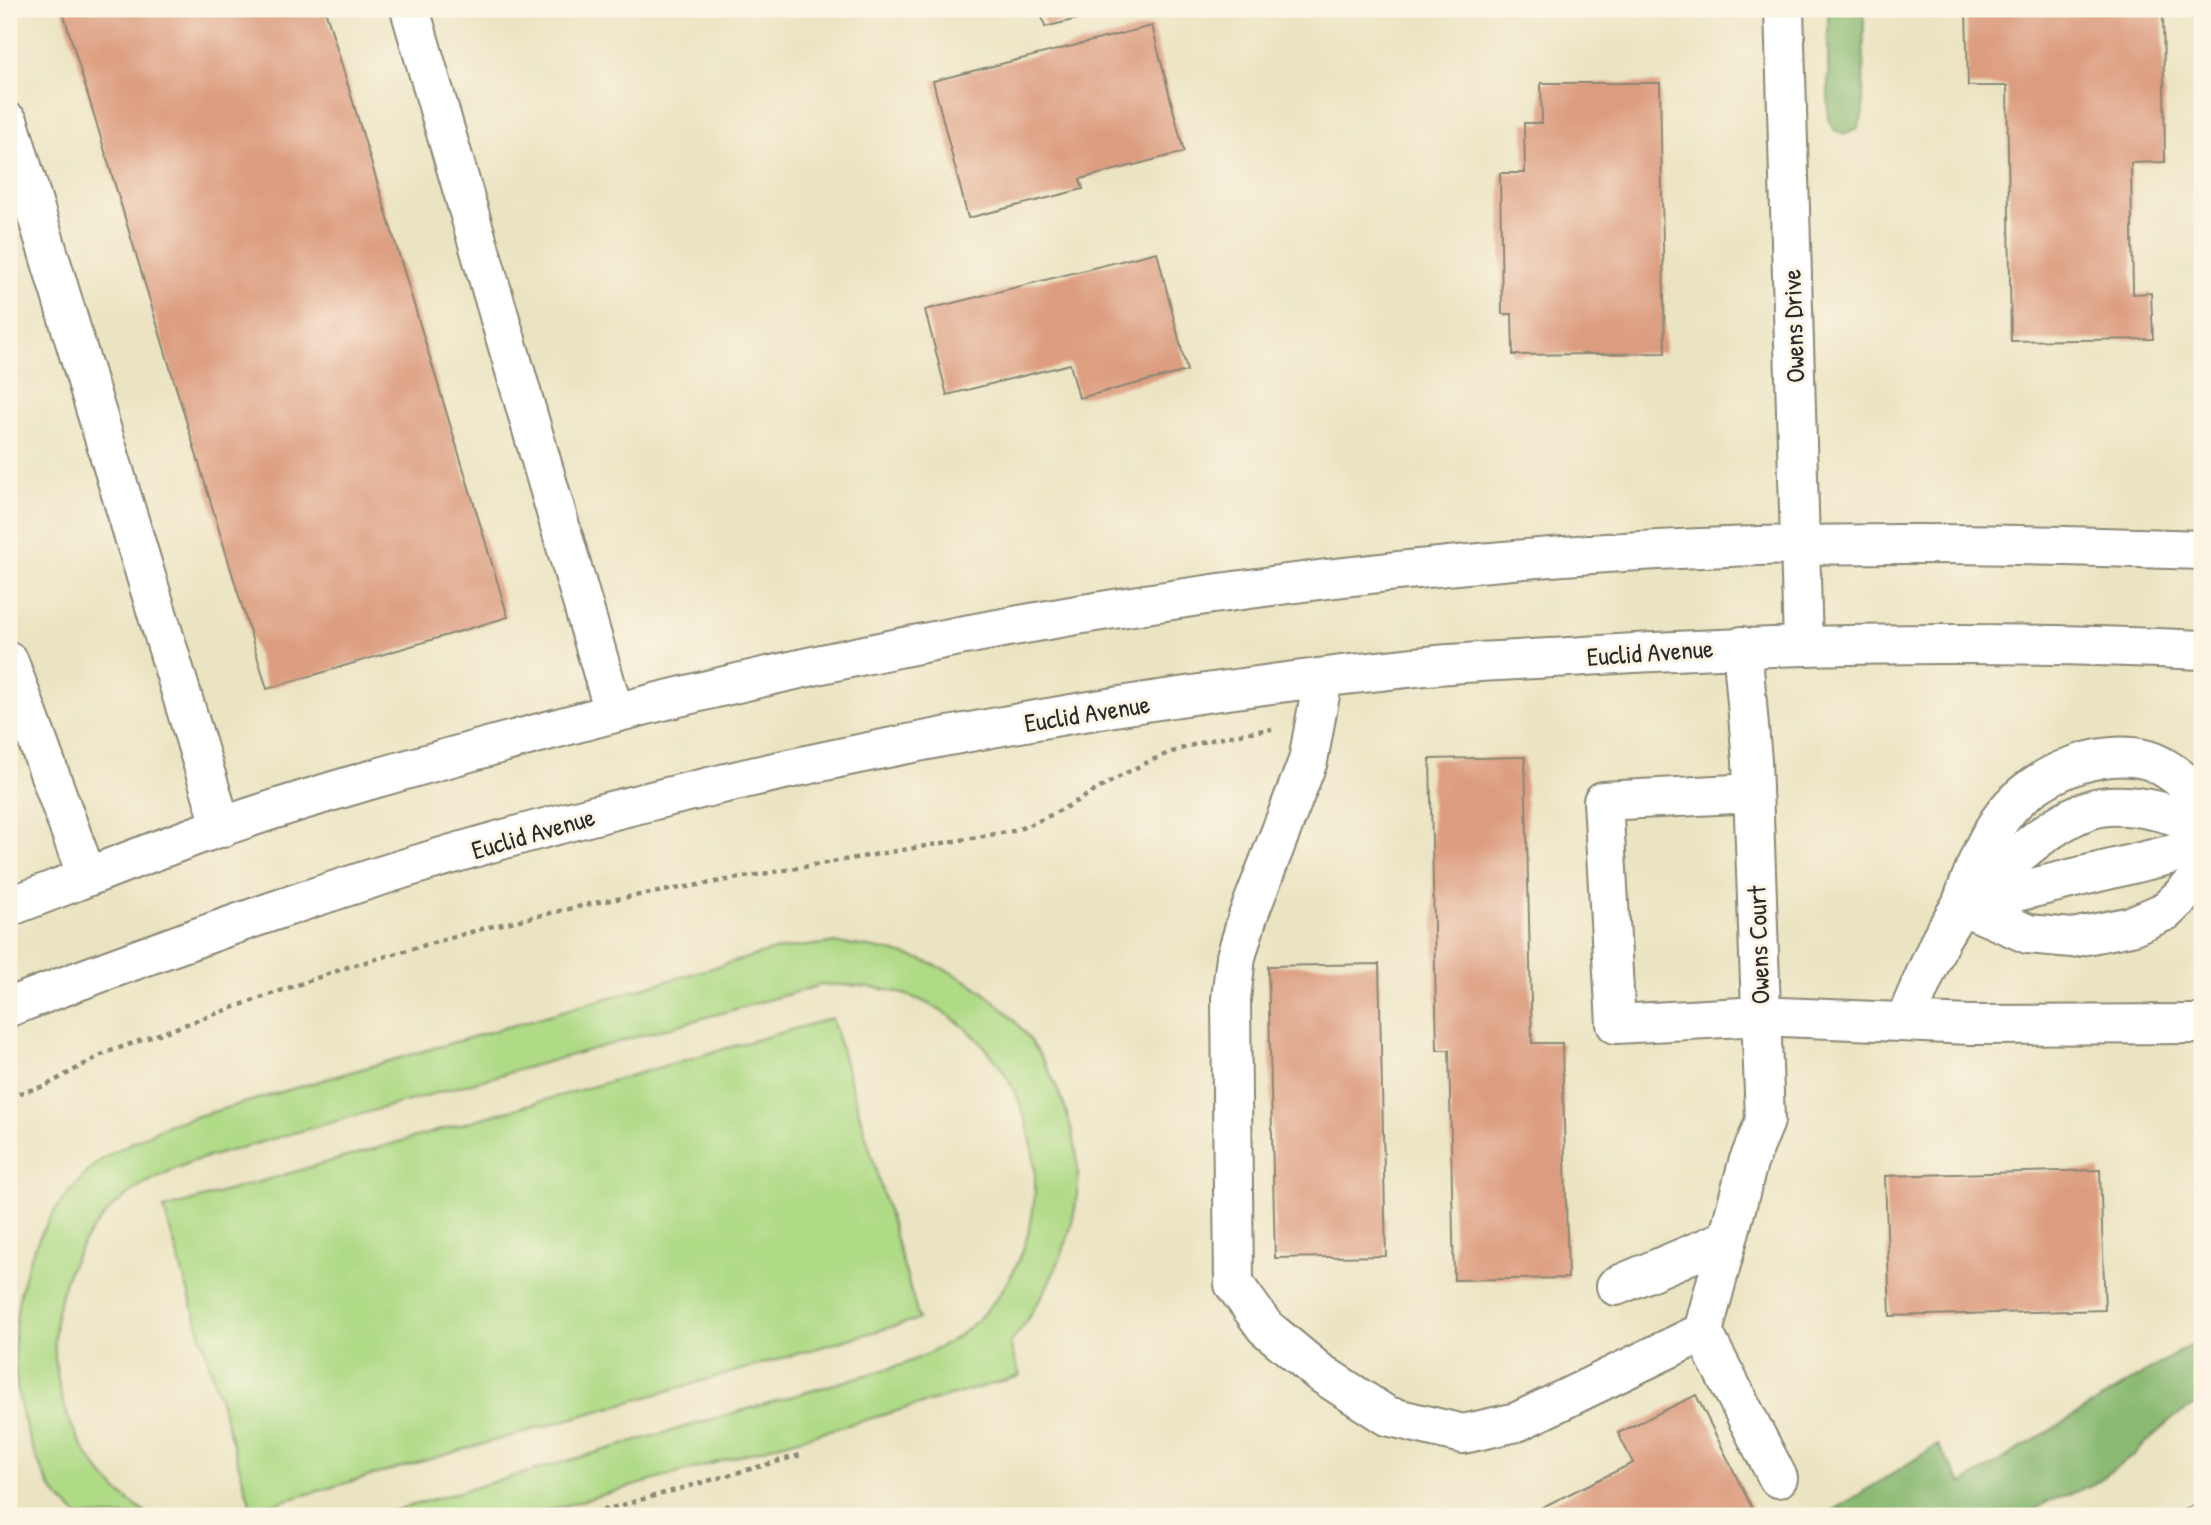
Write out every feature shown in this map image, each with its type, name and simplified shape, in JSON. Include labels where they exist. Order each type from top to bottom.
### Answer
[{"type":"street","points":[[410,9],[614,712]]},
{"type":"street","name":"Owens Drive","points":[[1784,9],[1803,643]]},
{"type":"street","points":[[9,123],[222,828]]},
{"type":"street","points":[[9,907],[222,828],[447,758],[614,712],[883,650],[1178,599],[1410,570],[1607,554],[1800,545],[2045,545],[2202,550]]},
{"type":"street","name":"Euclid Avenue","points":[[9,1007],[138,958],[358,883],[561,824],[811,764],[971,731],[1228,690],[1419,667],[1803,643],[2202,650]]},
{"type":"street","name":"Owens Court","points":[[1703,1332],[1748,1163],[1765,1121],[1753,793],[1742,646]]},
{"type":"street","points":[[9,662],[87,877]]},
{"type":"street","points":[[1323,678],[1308,761],[1236,957],[1231,999],[1234,1284],[1265,1327],[1319,1373],[1387,1416],[1463,1434],[1517,1422],[1703,1332],[1777,1478]]},
{"type":"street","points":[[1905,1021],[1941,938],[1961,905],[1983,848],[2006,811],[2034,788],[2068,767],[2104,756],[2150,760],[2202,794]]},
{"type":"street","points":[[1753,793],[1603,801],[1616,1024],[1760,1016],[1971,1025],[2202,1024]]},
{"type":"street","points":[[1961,905],[2055,824],[2106,806],[2164,811],[2202,825]]},
{"type":"street","points":[[1961,905],[2202,847]]},
{"type":"street","points":[[1961,905],[2028,934],[2073,938],[2131,926],[2166,911],[2202,876]]},
{"type":"street","points":[[1616,1286],[1727,1239]]},
{"type":"path","points":[[9,1096],[45,1086],[105,1053],[322,976],[489,927],[599,902],[1013,831],[1068,809],[1124,775],[1185,747],[1242,733],[1315,723]]},
{"type":"path","points":[[583,1516],[804,1454]]},
{"type":"green space","points":[[1828,9],[1864,9],[1863,113],[1858,128],[1844,134],[1834,130],[1828,118]]},
{"type":"green space","points":[[831,943],[904,954],[936,965],[966,980],[993,1000],[1017,1024],[1038,1052],[1056,1086],[1074,1139],[1078,1167],[1077,1195],[1062,1255],[1044,1292],[1010,1344],[1020,1376],[528,1516],[375,1516],[901,1365],[946,1344],[967,1330],[985,1312],[1012,1273],[1029,1230],[1035,1185],[1031,1140],[1017,1097],[994,1058],[961,1025],[920,1000],[871,987],[821,985],[194,1161],[136,1189],[98,1223],[72,1264],[58,1309],[55,1356],[63,1402],[82,1446],[112,1485],[151,1516],[78,1516],[49,1485],[33,1448],[22,1410],[16,1372],[15,1333],[20,1295],[31,1258],[48,1223],[71,1190],[101,1160],[167,1125],[774,950]]},
{"type":"green space","points":[[832,1018],[919,1319],[252,1510],[164,1209]]},
{"type":"green space","points":[[2202,1338],[2202,1400],[2169,1421],[2130,1458],[2089,1487],[2049,1501],[2025,1516],[1825,1516],[1938,1445],[1962,1484]]},
{"type":"building","points":[[62,9],[325,9],[508,617],[267,689]]},
{"type":"building","points":[[1040,9],[1113,9],[1113,10],[1045,27]]},
{"type":"building","points":[[1966,9],[2163,9],[2165,162],[2131,163],[2133,294],[2151,293],[2153,339],[2011,341],[2007,86],[1968,86]]},
{"type":"building","points":[[1152,26],[1184,152],[1080,179],[1083,189],[968,218],[933,81]]},
{"type":"building","points":[[1541,83],[1660,83],[1665,353],[1513,355],[1512,314],[1502,314],[1500,173],[1525,173],[1524,123],[1542,123]]},
{"type":"building","points":[[1157,252],[1187,371],[1079,398],[1070,364],[947,395],[925,310]]},
{"type":"building","points":[[1525,757],[1532,1043],[1562,1043],[1568,1278],[1454,1280],[1449,1050],[1437,1050],[1430,759]]},
{"type":"building","points":[[1379,964],[1386,1256],[1275,1258],[1268,966]]},
{"type":"building","points":[[2100,1170],[2105,1310],[1890,1316],[1885,1176]]},
{"type":"building","points":[[1696,1395],[1756,1516],[1524,1516],[1633,1463],[1618,1433]]},
{"type":"building","points":[[2202,1500],[2202,1516],[2175,1516]]}]
